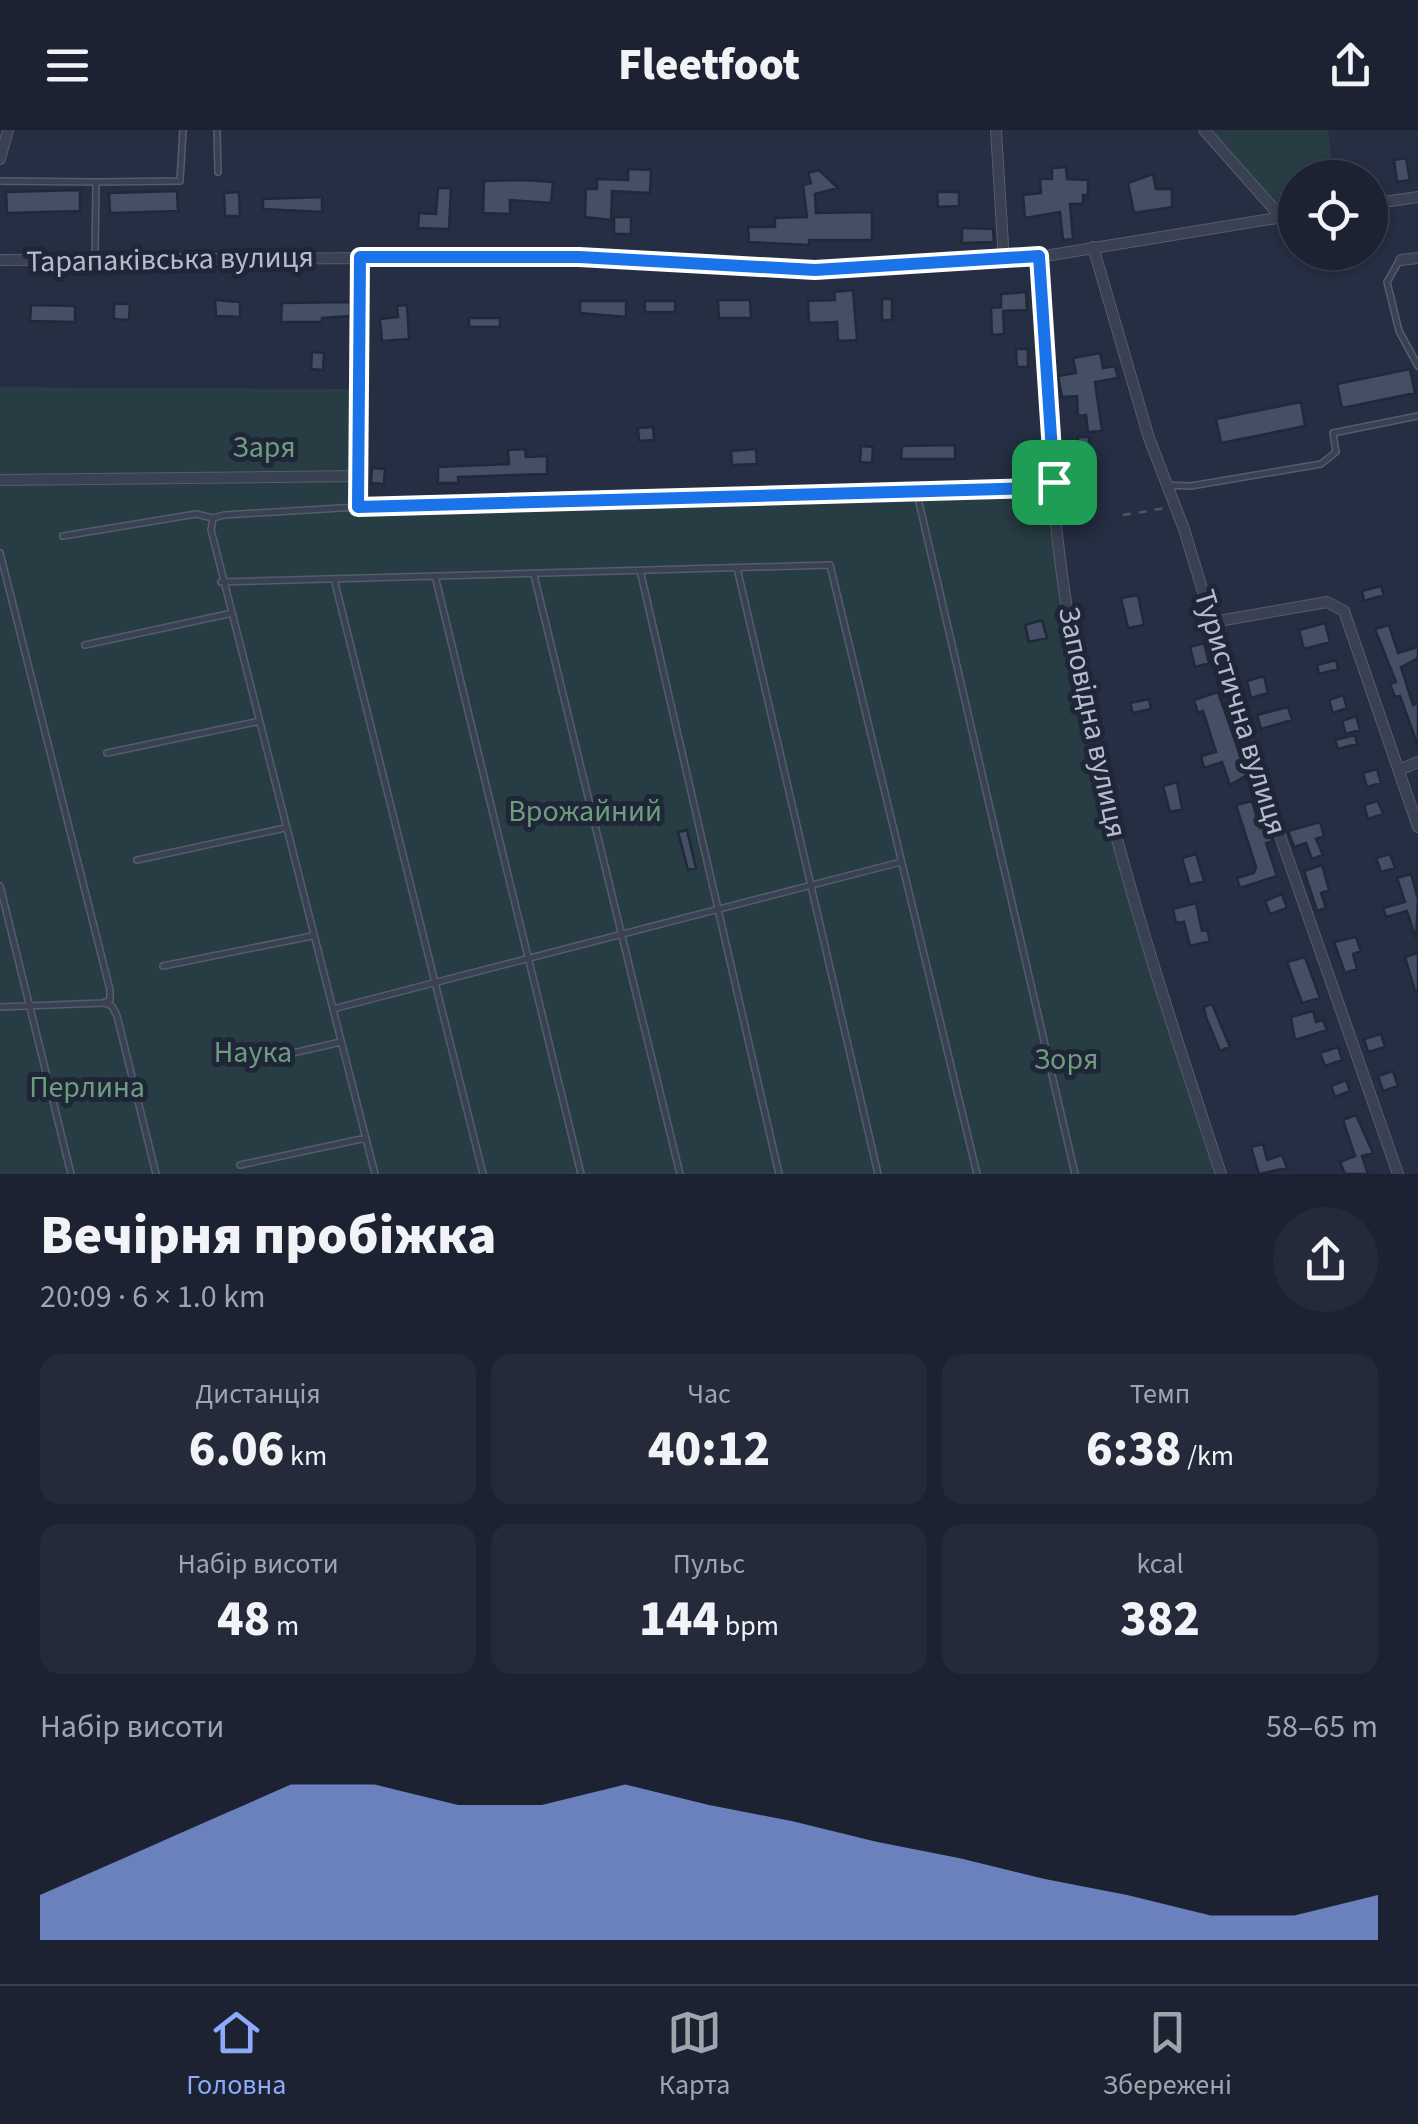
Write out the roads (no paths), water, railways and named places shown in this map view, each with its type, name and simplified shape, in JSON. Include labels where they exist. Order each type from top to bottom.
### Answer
[{"type":"street","points":[[0,159],[8,130]]},
{"type":"street","points":[[996,130],[1004,260]]},
{"type":"street","points":[[1204,130],[1278,214]]},
{"type":"street","points":[[1388,202],[1418,198]]},
{"type":"street","name":"Тарапаківська вулиця","points":[[0,260],[579,257],[815,270],[1004,260],[1278,217]]},
{"type":"street","name":"Туристична вулиця","points":[[1093,247],[1164,485],[1213,622],[1255,764],[1398,1174]]},
{"type":"street","name":"Заповідна вулиця","points":[[1039,256],[1064,590],[1112,822],[1153,969],[1221,1174]]},
{"type":"street","points":[[360,257],[358,507],[1038,488],[1054,482]]},
{"type":"street","points":[[1401,260],[1418,258]]},
{"type":"street","points":[[0,480],[358,476]]},
{"type":"street","points":[[1213,622],[1244,620],[1327,602],[1338,604],[1344,611],[1418,828]]},
{"type":"street","points":[[1398,770],[1418,762]]},
{"type":"lane","points":[[0,181],[180,181],[184,130]]},
{"type":"lane","points":[[216,130],[218,172]]},
{"type":"lane","points":[[95,260],[96,182]]},
{"type":"lane","points":[[1401,260],[1387,282],[1399,331],[1418,366]]},
{"type":"lane","points":[[1164,485],[1191,486],[1320,464],[1336,452],[1333,433],[1418,416]]},
{"type":"lane","points":[[916,490],[1075,1174]]},
{"type":"lane","points":[[64,536],[196,514],[213,518],[358,507]]},
{"type":"lane","points":[[213,518],[211,530],[221,582],[375,1174]]},
{"type":"lane","points":[[0,553],[110,990],[110,1000],[103,1003]]},
{"type":"lane","points":[[221,582],[830,565],[976,1174]]},
{"type":"lane","points":[[737,568],[808,888],[878,1174]]},
{"type":"lane","points":[[640,570],[779,1174]]},
{"type":"lane","points":[[534,573],[680,1174]]},
{"type":"lane","points":[[435,576],[581,1174]]},
{"type":"lane","points":[[334,579],[483,1174]]},
{"type":"lane","points":[[85,645],[229,614]]},
{"type":"lane","points":[[107,753],[257,722]]},
{"type":"lane","points":[[138,860],[285,828]]},
{"type":"lane","points":[[332,1009],[527,962],[901,862]]},
{"type":"lane","points":[[0,886],[71,1174]]},
{"type":"lane","points":[[163,966],[313,936]]},
{"type":"lane","points":[[0,1007],[103,1003],[112,1006],[156,1174]]},
{"type":"lane","points":[[249,1063],[341,1042]]},
{"type":"lane","points":[[240,1164],[366,1138]]},
{"type":"park label","name":"Заря","points":[[264,447]]},
{"type":"park label","name":"Врожайний","points":[[585,811]]},
{"type":"park label","name":"Наука","points":[[253,1052]]},
{"type":"park label","name":"Зоря","points":[[1066,1059]]},
{"type":"park label","name":"Перлина","points":[[87,1087]]}]
